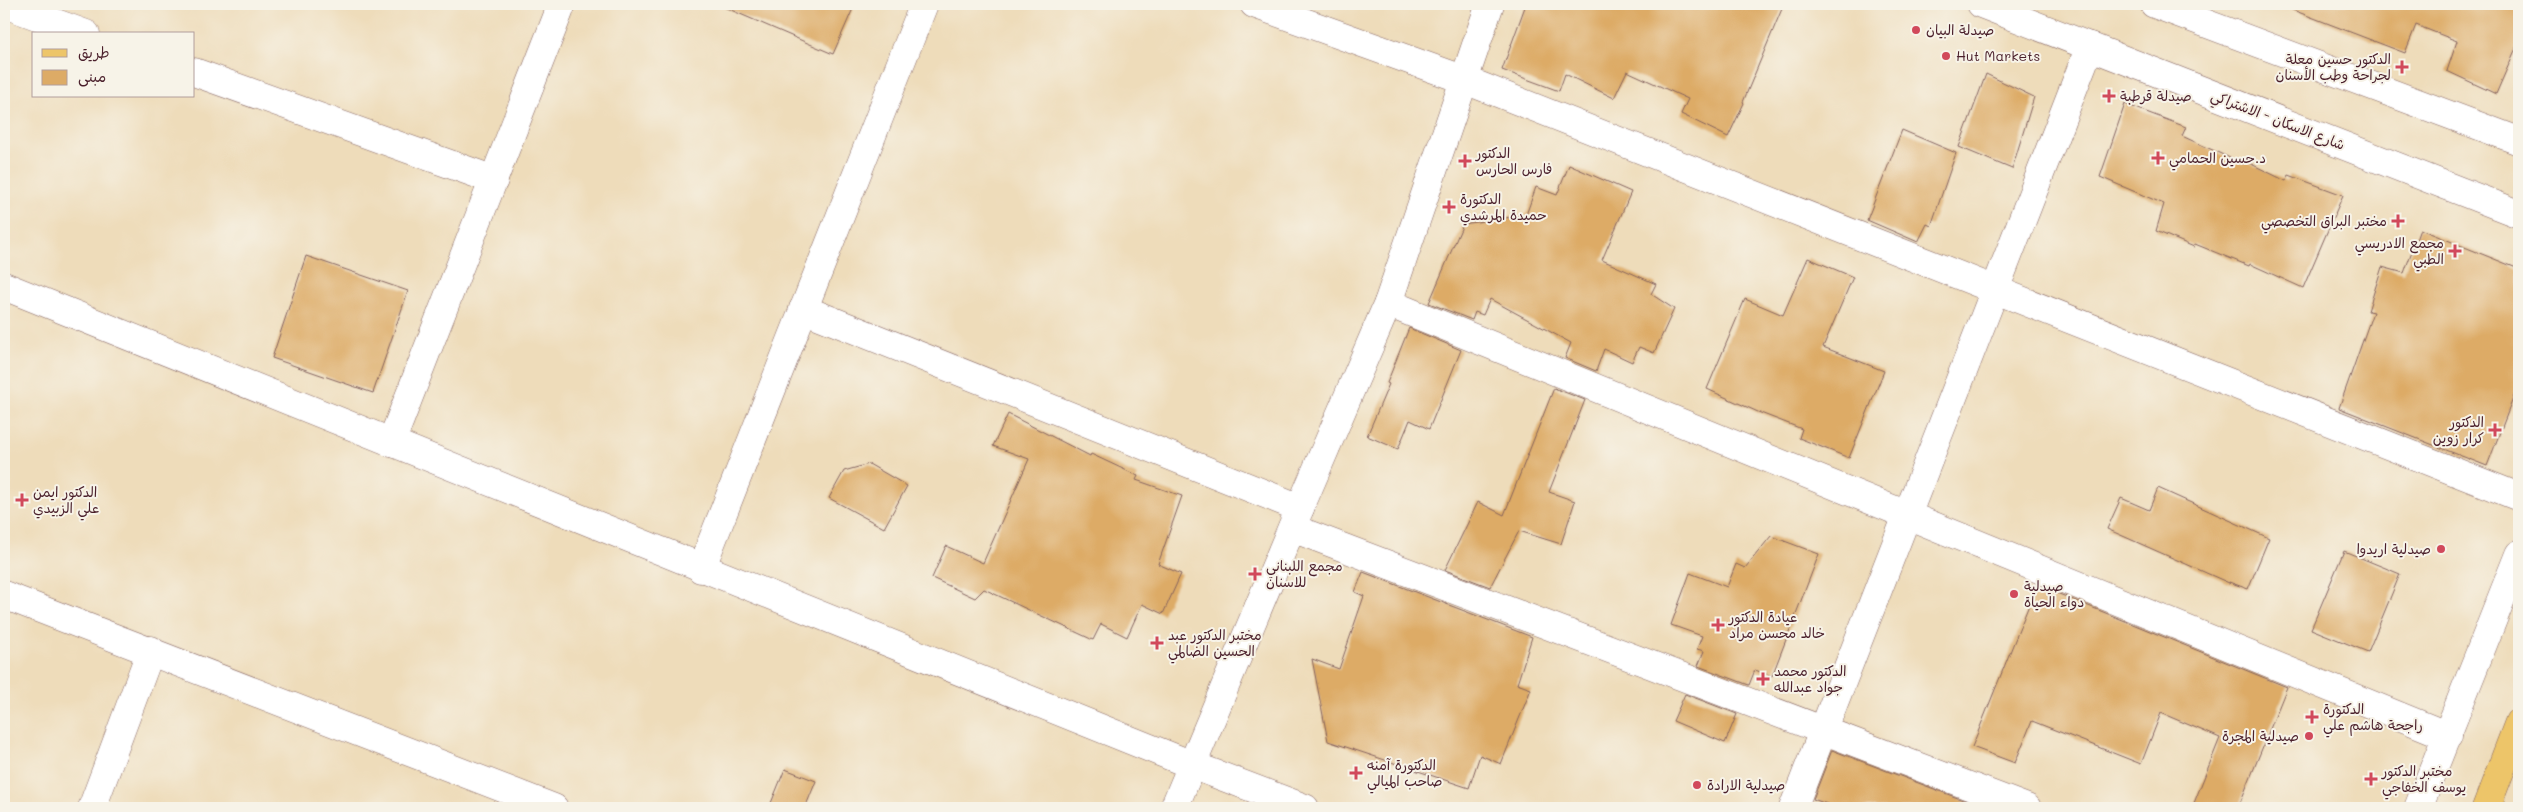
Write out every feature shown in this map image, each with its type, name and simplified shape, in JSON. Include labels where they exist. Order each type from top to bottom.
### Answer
[{"type":"main road","points":[[2486,808],[2519,722]]},
{"type":"street","points":[[4,4],[81,32]]},
{"type":"street","points":[[391,443],[562,4]]},
{"type":"street","points":[[702,569],[924,4]]},
{"type":"street","points":[[1254,4],[1465,80],[1994,291],[2519,497]]},
{"type":"street","points":[[1174,808],[1388,303],[1490,4]]},
{"type":"street","name":"شارع الاسكان - الاشتراكي","points":[[1981,4],[2519,214]]},
{"type":"street","points":[[2154,4],[2519,141]]},
{"type":"street","points":[[1793,808],[2090,46]]},
{"type":"street","points":[[195,72],[494,180]]},
{"type":"street","points":[[4,286],[1192,766],[1305,808]]},
{"type":"street","points":[[1388,303],[2448,736]]},
{"type":"street","points":[[803,309],[1296,518],[1824,730],[2027,808]]},
{"type":"street","points":[[2418,808],[2519,554]]},
{"type":"street","points":[[4,595],[151,650],[554,808]]},
{"type":"street","points":[[92,808],[151,650]]},
{"type":"building","points":[[717,4],[855,4],[833,54]]},
{"type":"building","points":[[1526,4],[1784,4],[1744,103],[1728,137],[1681,114],[1688,99],[1627,71],[1614,98],[1565,74],[1559,91],[1502,70]]},
{"type":"building","points":[[2285,4],[2519,4],[2519,41],[2496,94],[2447,71],[2457,41],[2416,25],[2405,53],[2285,7]]},
{"type":"building","points":[[1986,74],[2034,97],[2012,169],[1959,147]]},
{"type":"building","points":[[2125,104],[2186,127],[2182,136],[2243,164],[2245,161],[2286,181],[2289,175],[2343,195],[2303,288],[2250,264],[2249,266],[2195,244],[2194,247],[2156,231],[2164,204],[2100,177]]},
{"type":"building","points":[[1902,130],[1956,153],[1931,226],[1927,224],[1918,242],[1867,220]]},
{"type":"building","points":[[1569,165],[1631,192],[1602,260],[1656,284],[1651,294],[1674,309],[1654,353],[1639,347],[1632,362],[1604,349],[1596,371],[1565,358],[1571,343],[1490,299],[1483,315],[1475,312],[1472,320],[1429,303],[1463,224],[1526,215],[1536,187],[1557,195]]},
{"type":"building","points":[[2420,229],[2519,269],[2519,383],[2487,466],[2339,408],[2373,312],[2368,311],[2382,267],[2404,273]]},
{"type":"building","points":[[306,256],[408,291],[373,393],[272,358]]},
{"type":"building","points":[[1808,258],[1853,277],[1823,347],[1884,371],[1849,458],[1799,438],[1802,429],[1707,389],[1745,299],[1783,315]]},
{"type":"building","points":[[1409,328],[1461,350],[1429,429],[1410,420],[1398,449],[1367,436],[1389,384],[1387,383]]},
{"type":"building","points":[[1554,388],[1585,400],[1549,492],[1575,501],[1561,544],[1519,531],[1490,587],[1445,570],[1478,502],[1504,515]]},
{"type":"building","points":[[1008,414],[1090,456],[1091,454],[1138,476],[1136,480],[1182,496],[1158,564],[1181,574],[1163,614],[1142,604],[1127,637],[1101,624],[1093,640],[984,589],[975,598],[932,578],[946,546],[983,563],[1029,459],[993,446]]},
{"type":"building","points":[[869,464],[907,486],[884,528],[829,498],[844,471]]},
{"type":"building","points":[[2158,488],[2269,538],[2248,589],[2229,583],[2107,529],[2121,498],[2149,510]]},
{"type":"building","points":[[1771,536],[1819,554],[1772,676],[1755,670],[1749,685],[1698,666],[1704,651],[1697,649],[1702,636],[1671,625],[1690,573],[1727,587],[1736,564],[1745,568]]},
{"type":"building","points":[[2344,551],[2400,574],[2368,652],[2311,629]]},
{"type":"building","points":[[1363,572],[1532,637],[1517,684],[1531,689],[1501,764],[1480,755],[1469,788],[1328,741],[1312,659],[1339,669],[1364,596],[1355,592]]},
{"type":"building","points":[[2037,585],[2287,687],[2238,808],[2192,808],[2220,738],[2161,713],[2141,764],[2032,721],[2015,763],[1972,747]]},
{"type":"building","points":[[1685,694],[1737,714],[1725,743],[1673,721]]},
{"type":"building","points":[[1832,750],[1984,808],[1838,808],[1813,799]]},
{"type":"building","points":[[785,769],[816,781],[805,808],[769,808]]},
{"type":"place","name":"صيدلة البيان","points":[[1916,30]]},
{"type":"place","name":"Hut Markets","points":[[1946,56]]},
{"type":"place","name":"الدكتور حسين معلة لجراحة وطب الأسنان","points":[[2402,67]]},
{"type":"place","name":"صيدلة قرطبة","points":[[2109,96]]},
{"type":"place","name":"د.حسين الحمامي","points":[[2158,158]]},
{"type":"place","name":"الدكتور فارس الحارس","points":[[1465,161]]},
{"type":"place","name":"الدكتورة حميدة المرشدي","points":[[1449,207]]},
{"type":"place","name":"مختبر البراق التخصصي","points":[[2398,221]]},
{"type":"place","name":"مجمع الادريسي الطبي","points":[[2455,251]]},
{"type":"place","name":"الدكتور كرار زوين","points":[[2495,430]]},
{"type":"place","name":"الدكتور ايمن علي الزبيدي","points":[[22,500]]},
{"type":"place","name":"صيدلية اريدوا","points":[[2441,549]]},
{"type":"place","name":"مجمع اللبناني للاسنان","points":[[1255,574]]},
{"type":"place","name":"صيدلية دواء الحياة","points":[[2014,594]]},
{"type":"place","name":"عيادة الدكتور خالد محسن مراد","points":[[1718,625]]},
{"type":"place","name":"مختبر الدكتور عبد الحسين الضالمي","points":[[1157,643]]},
{"type":"place","name":"الدكتور محمد جواد عبدالله","points":[[1763,679]]},
{"type":"place","name":"الدكتورة راجحة هاشم علي","points":[[2312,717]]},
{"type":"place","name":"صيدلية المجرة","points":[[2309,736]]},
{"type":"place","name":"الدكتورة آمنه صاحب الميالي","points":[[1356,773]]},
{"type":"place","name":"مختبر الدكتور يوسف الخفاجي","points":[[2371,779]]},
{"type":"place","name":"صيدلية الارادة","points":[[1697,785]]}]
